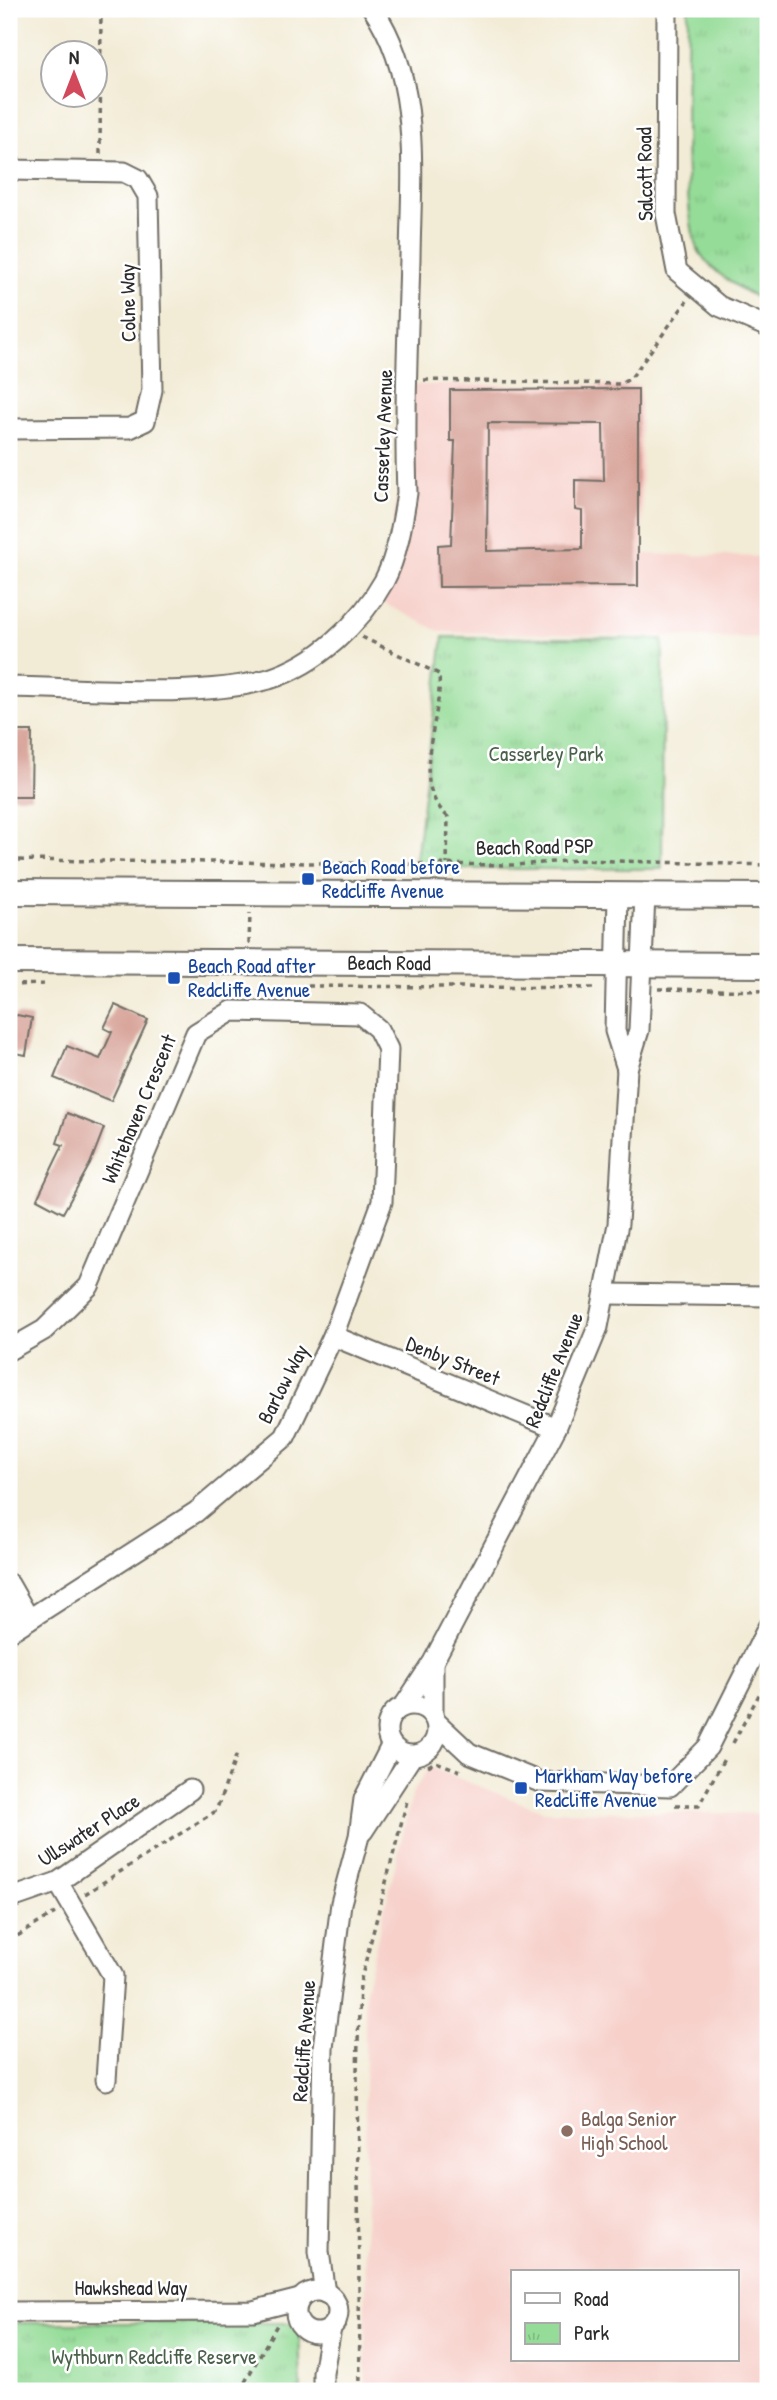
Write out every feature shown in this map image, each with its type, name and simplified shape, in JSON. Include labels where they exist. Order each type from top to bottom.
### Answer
[{"type":"main road","points":[[9,892],[768,896]]},
{"type":"main road","name":"Beach Road","points":[[9,961],[249,962],[616,976],[643,964],[768,965]]},
{"type":"street","name":"Casserley Avenue","points":[[9,687],[182,689],[269,679],[302,664],[349,628],[384,579],[402,527],[407,494],[408,109],[403,78],[388,32],[373,9]]},
{"type":"street","name":"Salcott Road","points":[[667,9],[666,214],[677,271],[719,306],[768,327]]},
{"type":"street","name":"Colne Way","points":[[9,170],[99,170],[124,172],[138,179],[148,196],[150,409],[145,421],[130,428],[9,429]]},
{"type":"street","name":"Redcliffe Avenue","points":[[618,895],[615,1031],[627,1069]]},
{"type":"street","name":"Redcliffe Avenue","points":[[404,1706],[433,1662],[556,1428],[598,1327],[607,1294],[618,1224],[627,1069],[639,1030],[645,895]]},
{"type":"street","name":"Whitehaven Crescent","points":[[9,1350],[44,1329],[89,1286],[197,1033],[232,1012],[359,1014],[378,1029]]},
{"type":"street","name":"Barlow Way","points":[[9,1632],[197,1511],[285,1437],[333,1336],[382,1202],[388,1048],[378,1029]]},
{"type":"street","points":[[607,1294],[768,1296]]},
{"type":"street","name":"Denby Street","points":[[333,1336],[556,1428]]},
{"type":"street","points":[[9,1584],[29,1619]]},
{"type":"street","points":[[469,1753],[419,1760],[391,1746],[386,1731],[387,1722],[404,1706],[420,1706],[469,1753],[540,1782],[670,1786],[708,1747],[768,1627]]},
{"type":"street","name":"Redcliffe Avenue","points":[[433,1662],[435,1719]]},
{"type":"street","points":[[419,1760],[437,1738],[435,1719]]},
{"type":"street","name":"Redcliffe Avenue","points":[[325,2292],[319,2252],[323,2048],[341,1903],[359,1836],[364,1799],[391,1746]]},
{"type":"street","name":"Redcliffe Avenue","points":[[359,1836],[419,1760]]},
{"type":"street","name":"Ullswater Place","points":[[9,1899],[58,1882],[190,1790]]},
{"type":"street","points":[[58,1882],[113,1976],[106,2080]]},
{"type":"street","name":"Redcliffe Avenue","points":[[302,2296],[319,2252]]},
{"type":"street","points":[[325,2292],[338,2308],[331,2328],[323,2382],[294,2323],[295,2312],[302,2296],[325,2292]]},
{"type":"street","name":"Hawkshead Way","points":[[253,2311],[302,2296]]},
{"type":"street","name":"Hawkshead Way","points":[[9,2312],[253,2311],[294,2323]]},
{"type":"street","points":[[294,2323],[318,2333],[331,2328]]},
{"type":"path","points":[[99,170],[102,9]]},
{"type":"path","points":[[408,380],[620,384],[631,378],[697,287]]},
{"type":"path","points":[[349,628],[368,641],[439,674],[441,698],[428,753],[428,777],[435,805],[448,817],[447,864]]},
{"type":"path","name":"Beach Road PSP","points":[[9,860],[516,865],[578,860],[768,865]]},
{"type":"path","points":[[248,862],[249,962]]},
{"type":"path","points":[[306,986],[616,976]]},
{"type":"path","points":[[9,985],[57,984]]},
{"type":"path","points":[[207,984],[226,985]]},
{"type":"path","points":[[642,989],[768,991]]},
{"type":"path","points":[[671,1805],[699,1805],[768,1678]]},
{"type":"path","points":[[9,1941],[216,1811],[238,1751]]},
{"type":"path","points":[[419,1760],[436,1762],[472,1775]]},
{"type":"path","points":[[360,2391],[357,2071],[360,1983],[409,1796]]},
{"type":"path","points":[[240,2391],[276,2332],[294,2323]]},
{"type":"shaded area","points":[[414,385],[640,385],[643,554],[765,557],[762,638],[441,632],[381,602]]},
{"type":"shaded area","name":"Balga Senior High School","points":[[429,1767],[543,1811],[768,1814],[768,2391],[366,2391],[365,1990],[413,1792]]},
{"type":"green space","points":[[688,9],[768,9],[768,303],[740,288],[713,268],[700,253],[693,236],[687,174]]},
{"type":"green space","name":"Casserley Park","points":[[443,637],[663,639],[662,869],[415,869]]},
{"type":"green space","name":"Wythburn Redcliffe Reserve","points":[[9,2323],[299,2323],[301,2391],[9,2391]]},
{"type":"building","points":[[638,389],[638,586],[439,587],[438,545],[451,544],[455,441],[450,441],[450,390]],"holes":[[[488,423],[603,424],[604,481],[575,480],[575,510],[582,511],[582,549],[487,551]]]},
{"type":"building","points":[[9,731],[32,731],[31,797],[9,797]]},
{"type":"building","points":[[115,1005],[148,1020],[111,1101],[54,1078],[67,1046],[100,1059],[112,1032],[104,1028]]},
{"type":"building","points":[[17,1015],[32,1018],[26,1055],[9,1052],[9,1020]]},
{"type":"building","points":[[67,1113],[104,1128],[90,1164],[63,1213],[37,1199],[63,1145],[57,1143]]},
{"type":"place","name":"Beach Road before Redcliffe Avenue","points":[[308,879]]},
{"type":"place","name":"Beach Road after Redcliffe Avenue","points":[[174,978]]},
{"type":"place","name":"Markham Way before Redcliffe Avenue","points":[[521,1788]]},
{"type":"place","name":"Balga Senior High School","points":[[567,2131]]}]
